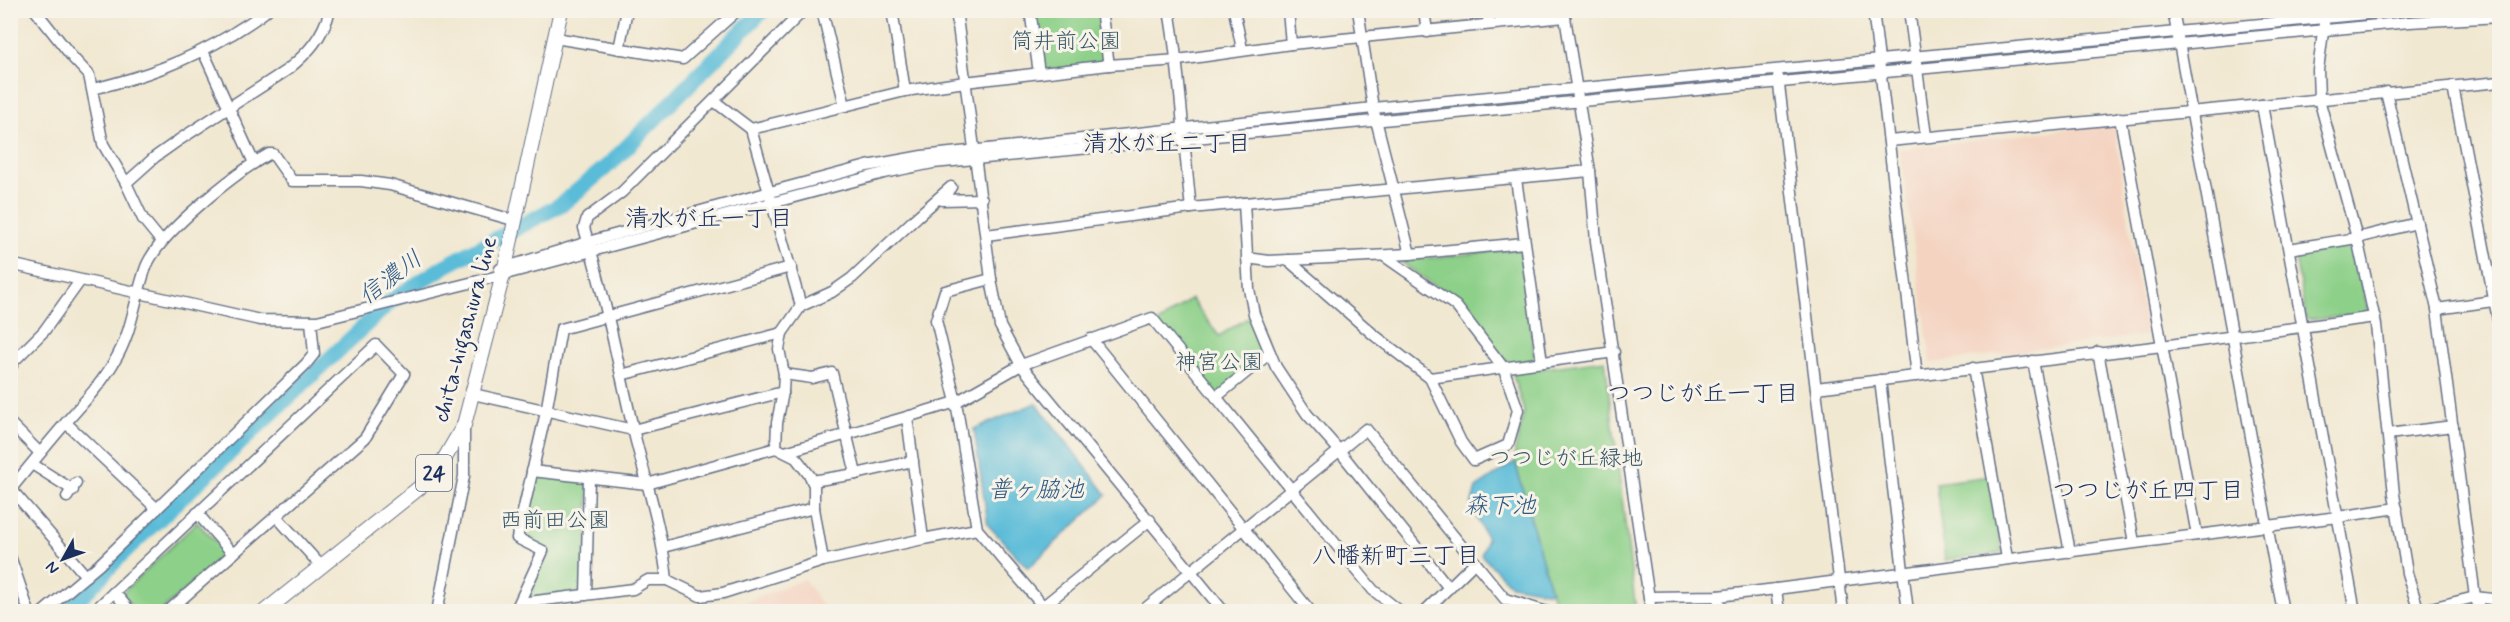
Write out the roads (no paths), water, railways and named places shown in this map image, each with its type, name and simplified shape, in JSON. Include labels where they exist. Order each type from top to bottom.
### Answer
[{"type":"main road","name":"chita-higashiura line","points":[[264,612],[419,488],[442,463],[465,425],[504,271],[513,220],[561,10]]},
{"type":"street","points":[[35,10],[89,75],[104,144],[143,219],[161,242]]},
{"type":"street","points":[[93,89],[155,71],[203,51],[267,10]]},
{"type":"street","points":[[126,183],[154,157],[287,70],[307,53],[326,24],[330,10]]},
{"type":"street","points":[[619,49],[627,10]]},
{"type":"street","points":[[555,38],[683,59],[738,10]]},
{"type":"street","points":[[666,580],[663,547],[633,430],[609,317],[584,228],[587,218],[622,192],[804,10]]},
{"type":"street","points":[[822,10],[845,106]]},
{"type":"street","points":[[891,10],[905,91]]},
{"type":"street","points":[[956,10],[991,279],[1000,326],[1021,365],[1224,612]]},
{"type":"street","points":[[1030,10],[1039,73]]},
{"type":"street","points":[[1101,10],[1110,65]]},
{"type":"street","points":[[1169,10],[1178,60],[1182,134],[1191,208]]},
{"type":"street","points":[[1233,10],[1242,49]]},
{"type":"street","points":[[1288,10],[1291,44]]},
{"type":"street","points":[[1358,10],[1373,108],[1410,254]]},
{"type":"street","points":[[1424,10],[1427,32]]},
{"type":"street","points":[[1487,10],[1489,24]]},
{"type":"street","points":[[1874,10],[1917,376]]},
{"type":"street","points":[[1910,10],[1926,136]]},
{"type":"street","points":[[2173,10],[2283,612]]},
{"type":"street","points":[[10,264],[260,320],[311,321],[371,309],[435,292],[589,246],[771,197],[867,166],[1182,134],[1377,121],[1578,96],[1778,77],[1881,73],[2178,39],[2326,14],[2409,10]]},
{"type":"street","points":[[751,129],[905,91],[965,82],[1110,65],[1178,60],[1242,49],[1427,32],[1565,14],[1590,171],[1596,241],[1651,612]]},
{"type":"street","points":[[2326,14],[2318,70],[2319,99],[2375,317],[2397,508],[2407,573],[2419,611],[2475,597],[2499,600]]},
{"type":"street","points":[[1778,77],[1915,57],[2324,30],[2469,17],[2499,17]]},
{"type":"street","points":[[203,51],[254,163]]},
{"type":"street","points":[[1778,77],[1843,612]]},
{"type":"street","points":[[1889,141],[2499,82]]},
{"type":"street","points":[[2452,86],[2497,301],[2499,330]]},
{"type":"street","points":[[2386,92],[2437,309],[2475,597],[2481,612]]},
{"type":"street","points":[[1182,134],[1373,108],[1578,96]]},
{"type":"street","points":[[714,101],[751,129],[801,306]]},
{"type":"street","points":[[2262,105],[2276,193],[2289,249],[2355,612]]},
{"type":"street","points":[[2120,118],[2197,535]]},
{"type":"street","points":[[86,576],[11,489],[114,363],[126,339],[146,267],[161,242],[254,163],[273,154],[292,181],[361,181],[390,185],[513,220]]},
{"type":"street","points":[[986,235],[1191,208],[1590,171]]},
{"type":"street","points":[[1516,179],[1542,362]]},
{"type":"street","points":[[780,450],[777,423],[784,374],[779,349],[782,333],[801,306],[832,292],[852,279],[951,188],[942,200],[982,199]]},
{"type":"street","points":[[1244,203],[1249,289],[1254,314],[1276,367],[1307,414],[1338,449],[1449,588]]},
{"type":"street","points":[[2289,249],[2356,238],[2417,223]]},
{"type":"street","points":[[1247,258],[1269,261],[1384,256],[1524,243]]},
{"type":"street","points":[[1288,260],[1374,335],[1430,378],[1461,442],[1474,460],[1508,445],[1518,410],[1503,368],[1456,306],[1384,256]]},
{"type":"street","points":[[517,608],[543,551],[517,538],[546,412],[561,329],[791,267]]},
{"type":"street","points":[[991,279],[945,291],[936,320],[956,402],[977,529],[1042,609],[1150,520]]},
{"type":"street","points":[[10,369],[14,361],[44,331],[80,281]]},
{"type":"street","points":[[2437,309],[2497,301]]},
{"type":"street","points":[[1816,387],[2162,346],[2375,317]]},
{"type":"street","points":[[532,471],[647,484],[847,434],[956,402],[1021,365],[1152,318],[1372,590],[1401,612]]},
{"type":"street","points":[[43,612],[86,576],[157,509],[312,357],[314,354],[311,321]]},
{"type":"street","points":[[621,375],[782,333]]},
{"type":"street","points":[[1091,339],[1311,612]]},
{"type":"street","points":[[93,612],[376,345],[404,374],[365,438],[167,612]]},
{"type":"street","points":[[1430,378],[1614,352]]},
{"type":"street","points":[[2098,352],[2134,542]]},
{"type":"street","points":[[1216,398],[1270,353]]},
{"type":"street","points":[[2033,361],[2070,552]]},
{"type":"street","points":[[1973,368],[2007,558]]},
{"type":"street","points":[[784,374],[812,378],[832,373],[856,474]]},
{"type":"street","points":[[1880,380],[1908,612]]},
{"type":"street","points":[[473,394],[633,430],[783,392]]},
{"type":"street","points":[[910,416],[907,417],[923,539]]},
{"type":"street","points":[[10,423],[40,453]]},
{"type":"street","points":[[66,423],[157,509]]},
{"type":"street","points":[[437,612],[464,476],[465,425]]},
{"type":"street","points":[[2388,434],[2453,426]]},
{"type":"street","points":[[1141,612],[1292,491],[1338,449],[1366,429],[1505,598],[1547,612]]},
{"type":"street","points":[[780,450],[796,458],[812,481],[823,561]]},
{"type":"street","points":[[812,481],[913,461]]},
{"type":"street","points":[[32,464],[72,490]]},
{"type":"street","points":[[586,595],[589,478]]},
{"type":"street","points":[[663,547],[814,508]]},
{"type":"street","points":[[1649,597],[1718,596],[2338,518],[2397,508]]},
{"type":"street","points":[[197,513],[233,554]]},
{"type":"street","points":[[276,516],[321,566]]},
{"type":"street","points":[[517,608],[633,589],[648,580],[666,580],[700,596],[711,595],[788,574],[823,561],[977,529]]},
{"type":"street","points":[[10,556],[28,612]]},
{"type":"street","points":[[1424,612],[1475,562]]},
{"type":"street","points":[[1776,589],[1779,612]]},
{"type":"street","points":[[114,592],[131,612]]},
{"type":"street","points":[[1718,596],[1720,612]]},
{"type":"water","name":"普ヶ脇池","points":[[1036,403],[1107,495],[1028,568],[988,525],[974,429]]},
{"type":"water","name":"森下池","points":[[1515,462],[1551,592],[1511,585],[1481,555],[1487,539],[1471,506],[1476,488]]},
{"type":"waterway","name":"信濃川","points":[[67,612],[123,553],[391,301],[445,266],[562,204],[611,163],[763,10]]},
{"type":"district","name":"清水が丘二丁目","points":[[1167,143]]},
{"type":"district","name":"清水が丘一丁目","points":[[709,218]]},
{"type":"district","name":"つつじが丘一丁目","points":[[1703,393]]},
{"type":"district","name":"つつじが丘四丁目","points":[[2148,490]]},
{"type":"district","name":"八幡新町三丁目","points":[[1396,555]]},
{"type":"park label","name":"筒井前公園","points":[[1066,40]]},
{"type":"park label","name":"神宮公園","points":[[1219,361]]},
{"type":"park label","name":"つつじが丘緑地","points":[[1566,457]]},
{"type":"park label","name":"西前田公園","points":[[555,519]]}]
